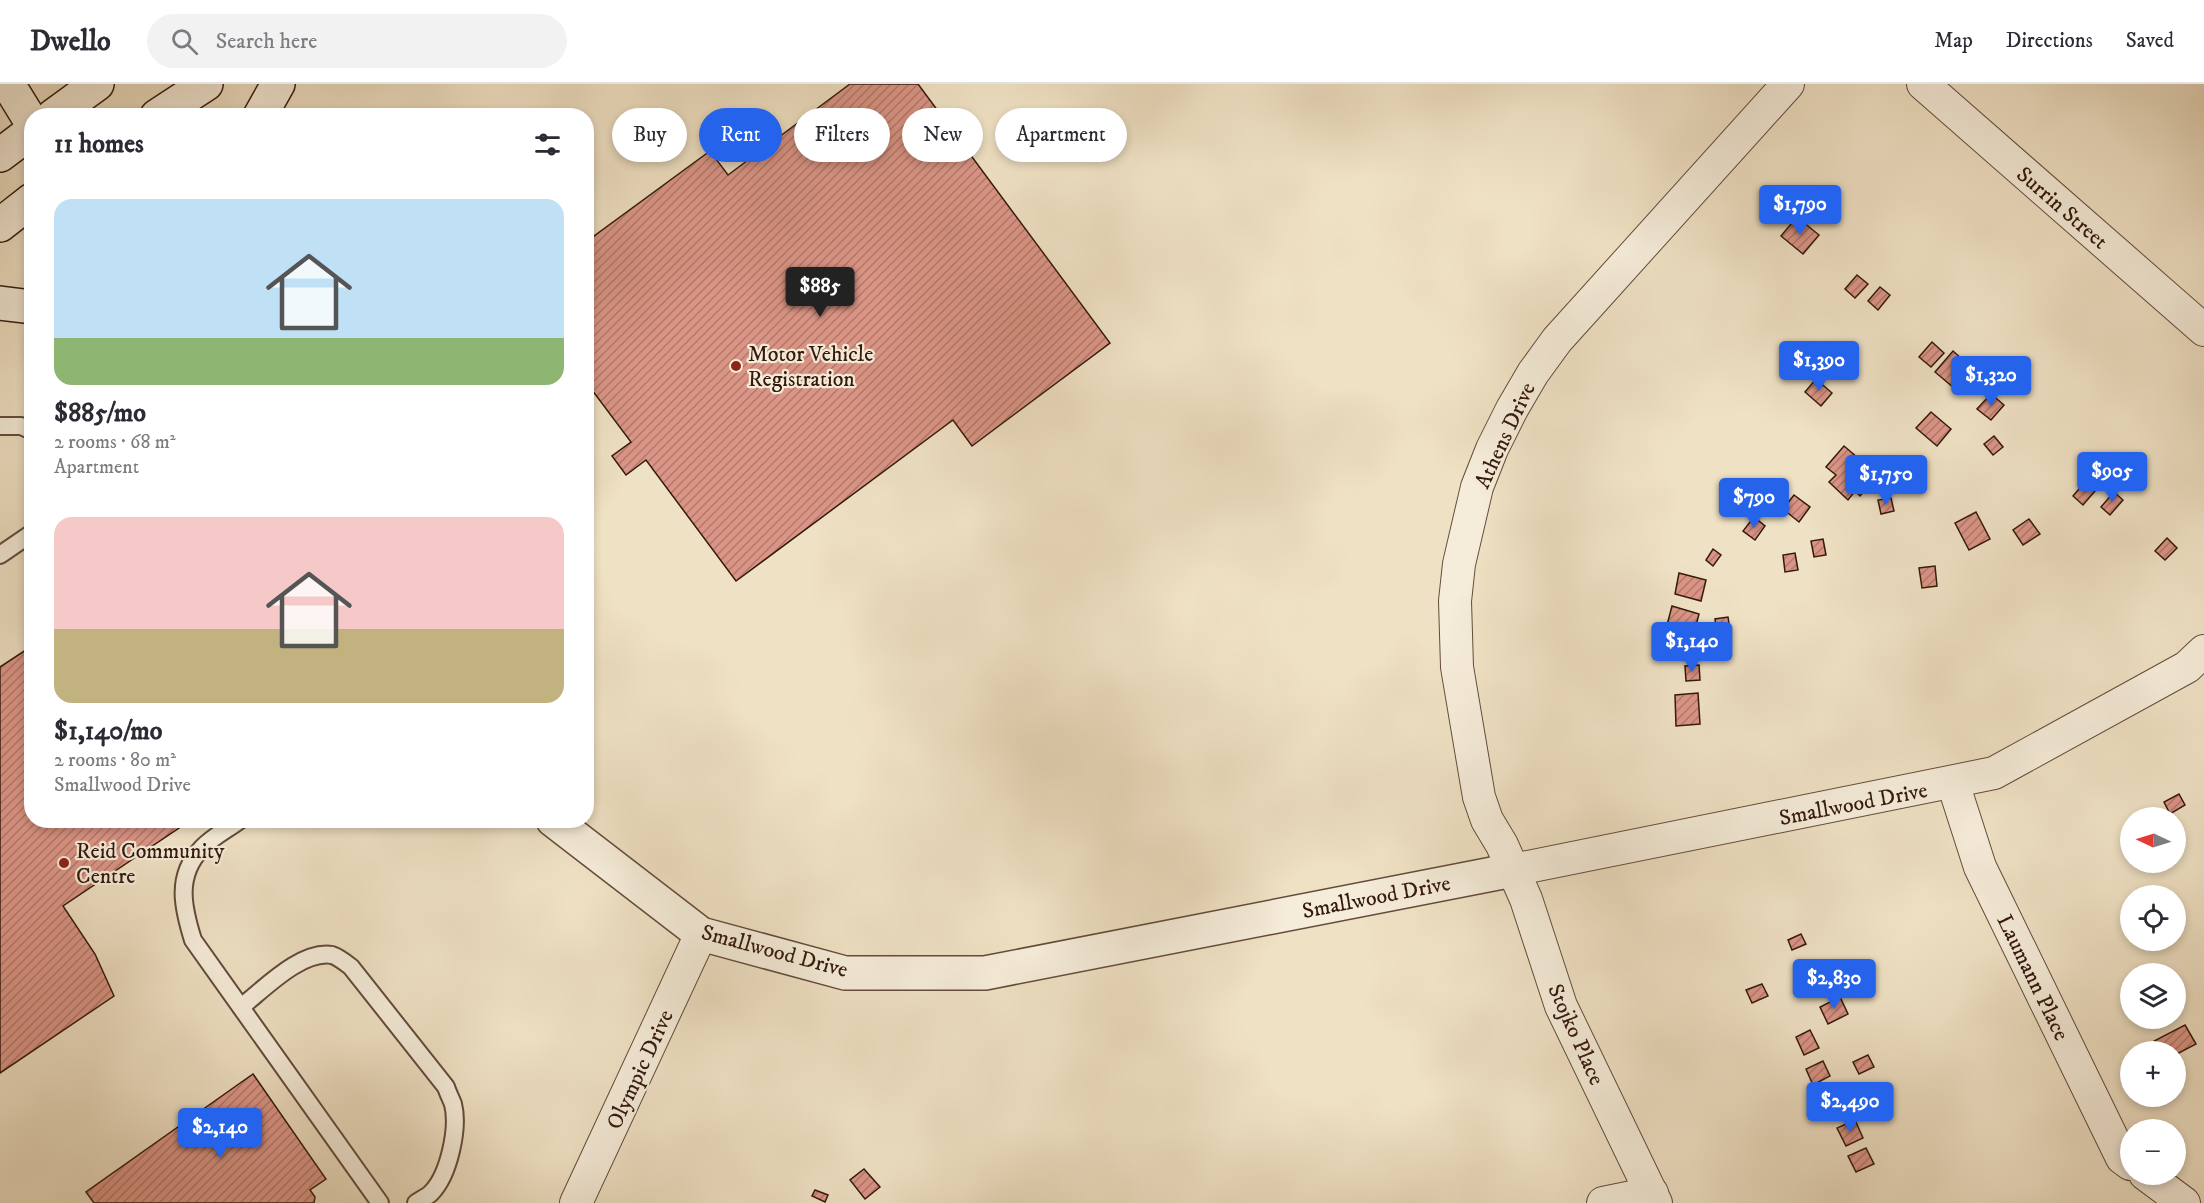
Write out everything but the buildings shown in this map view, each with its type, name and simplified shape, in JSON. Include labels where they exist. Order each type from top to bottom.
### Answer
[{"type":"street","points":[[8,84],[24,110]]},
{"type":"street","points":[[64,108],[97,84]]},
{"type":"street","points":[[169,108],[206,84]]},
{"type":"street","points":[[264,108],[278,84]]},
{"type":"street","name":"Athens Drive","points":[[1513,870],[1487,820],[1479,797],[1457,667],[1455,601],[1458,564],[1477,488],[1492,449],[1512,409],[1533,373],[1557,340],[1788,84]]},
{"type":"street","name":"Surrin Street","points":[[1923,84],[2204,330]]},
{"type":"street","points":[[0,155],[24,137]]},
{"type":"street","points":[[0,225],[24,206]]},
{"type":"street","points":[[0,303],[24,306]]},
{"type":"street","name":"Smallwood Drive","points":[[563,828],[701,934],[845,973],[985,973],[1953,783],[1994,773],[2187,667],[2204,651]]},
{"type":"street","name":"Laumann Place","points":[[1953,783],[1980,867],[2120,1154]]},
{"type":"street","name":"Stojko Place","points":[[1513,870],[1526,899],[1562,1006],[1654,1198],[1602,1203]]},
{"type":"street","name":"Olympic Drive","points":[[576,1203],[701,934]]},
{"type":"street","points":[[2160,1185],[2184,1203]]},
{"type":"lane","points":[[0,426],[24,427]]},
{"type":"lane","points":[[0,555],[24,538]]},
{"type":"lane","points":[[229,828],[203,846],[191,861],[184,883],[184,910],[194,940],[380,1203]]},
{"type":"lane","points":[[241,1007],[298,963],[316,955],[334,956],[351,967],[446,1087],[453,1105],[455,1125],[441,1179],[431,1193],[416,1203]]},
{"type":"place","name":"Motor Vehicle Registration","points":[[736,366]]},
{"type":"place","name":"Reid Community Centre","points":[[64,863]]}]
